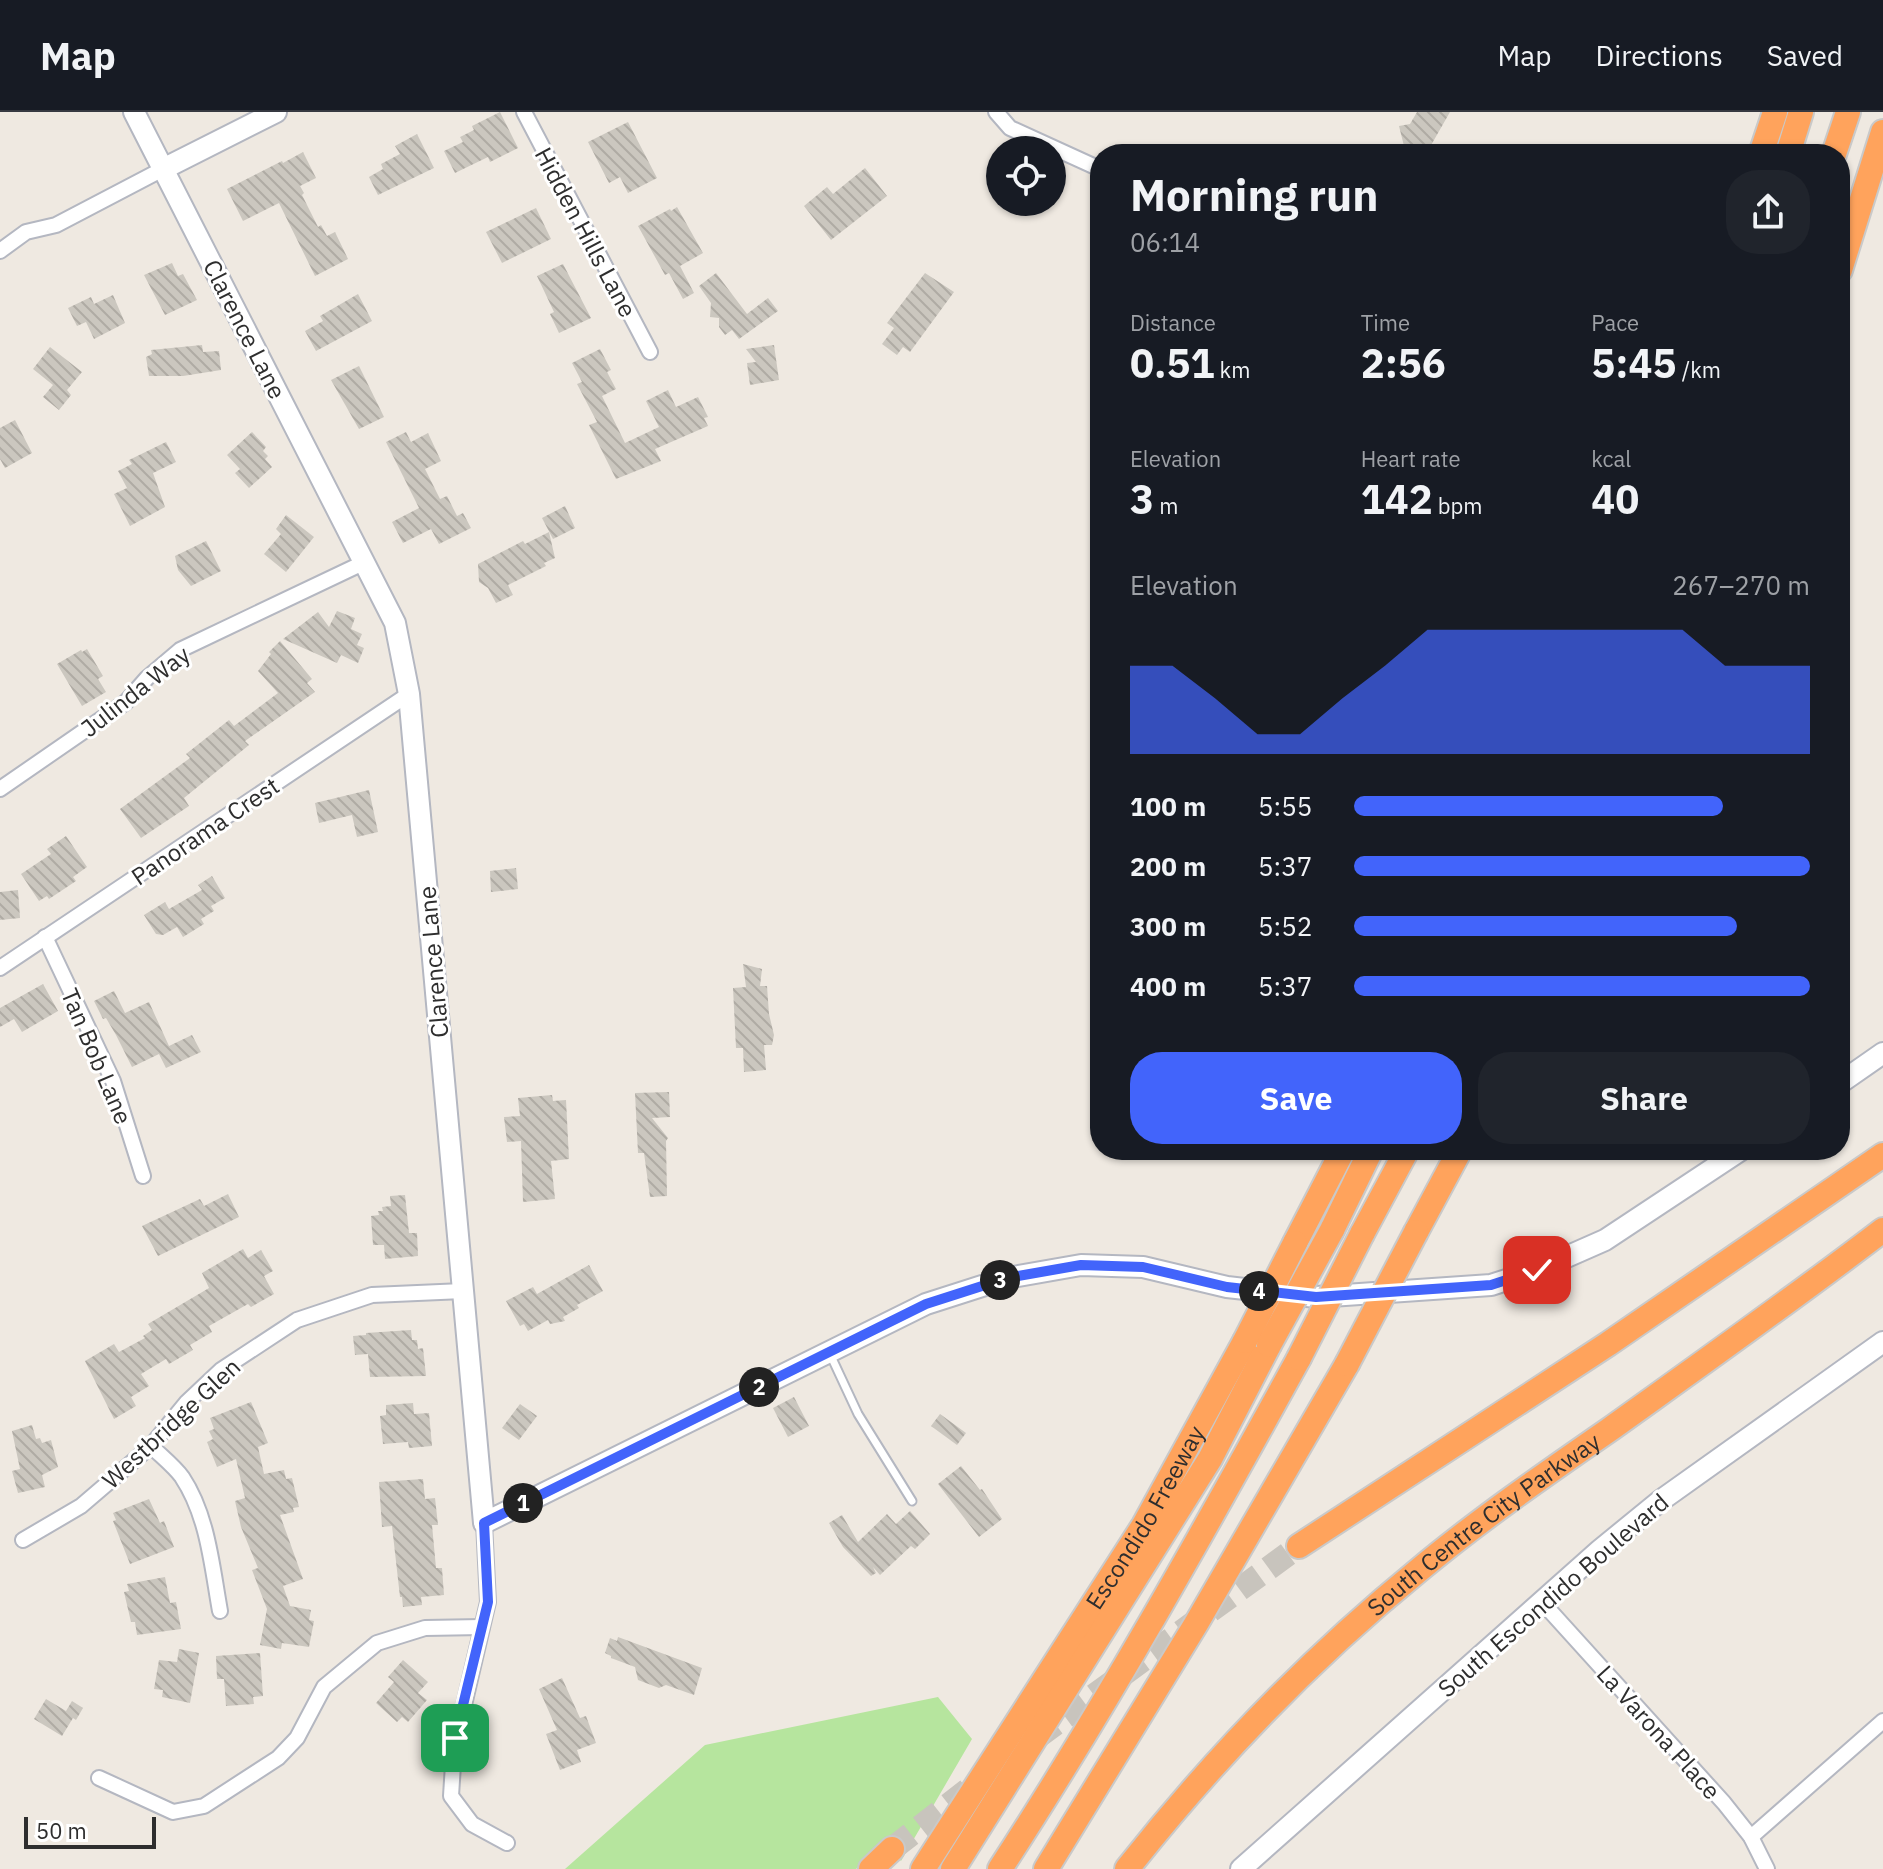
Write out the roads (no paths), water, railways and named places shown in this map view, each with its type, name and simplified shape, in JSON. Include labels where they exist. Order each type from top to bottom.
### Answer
[{"type":"highway","points":[[1764,144],[1775,112]]},
{"type":"highway","points":[[1791,144],[1801,112]]},
{"type":"highway","points":[[1837,144],[1848,112]]},
{"type":"highway","points":[[1850,238],[1883,132]]},
{"type":"highway","points":[[1299,1546],[1608,1344],[1883,1155]]},
{"type":"highway","name":"Escondido Freeway","points":[[923,1869],[1257,1343],[1295,1243],[1338,1160]]},
{"type":"highway","points":[[953,1869],[1210,1459],[1257,1343],[1332,1230],[1366,1160]]},
{"type":"highway","points":[[1000,1869],[1120,1676],[1209,1523],[1402,1160]]},
{"type":"highway","points":[[1046,1869],[1196,1624],[1347,1364],[1455,1160]]},
{"type":"highway","name":"South Centre City Parkway","points":[[1127,1869],[1158,1830],[1266,1711],[1321,1656],[1397,1588],[1480,1522],[1802,1292],[1883,1230]]},
{"type":"highway","points":[[871,1869],[892,1849]]},
{"type":"street","name":"Clarence Lane","points":[[134,112],[395,623],[409,694],[484,1523],[488,1602],[455,1733],[451,1796],[472,1824],[507,1843]]},
{"type":"street","points":[[0,251],[26,232],[56,225],[276,112]]},
{"type":"street","name":"Hidden Hills Lane","points":[[524,112],[650,352]]},
{"type":"street","points":[[996,112],[1010,128],[1090,164]]},
{"type":"street","name":"Julinda Way","points":[[0,789],[126,702],[147,678],[180,650],[363,563]]},
{"type":"street","name":"Panorama Crest","points":[[0,968],[409,694]]},
{"type":"street","name":"Tan Bob Lane","points":[[45,937],[113,1081],[143,1176]]},
{"type":"street","points":[[1850,1076],[1883,1053]]},
{"type":"street","points":[[484,1523],[926,1304],[1007,1278],[1081,1265],[1143,1267],[1227,1287],[1316,1297],[1491,1285],[1537,1270],[1605,1240],[1726,1160]]},
{"type":"street","name":"Westbridge Glen","points":[[23,1540],[81,1506],[151,1446],[187,1402],[221,1370],[297,1320],[372,1295],[463,1291]]},
{"type":"street","name":"South Escondido Boulevard","points":[[1241,1869],[1660,1501],[1883,1342]]},
{"type":"street","points":[[151,1446],[181,1476],[196,1503],[207,1540],[220,1611]]},
{"type":"street","name":"La Varona Place","points":[[1542,1602],[1724,1803],[1751,1837],[1767,1869]]},
{"type":"street","points":[[99,1778],[173,1812],[204,1806],[278,1758],[297,1738],[324,1687],[377,1643],[425,1628],[482,1627]]},
{"type":"street","points":[[1751,1837],[1883,1721]]},
{"type":"lane","points":[[829,1352],[858,1414],[912,1501]]},
{"type":"tunnel","points":[[1036,1738],[1299,1546]]},
{"type":"tunnel","points":[[892,1849],[978,1782]]}]
